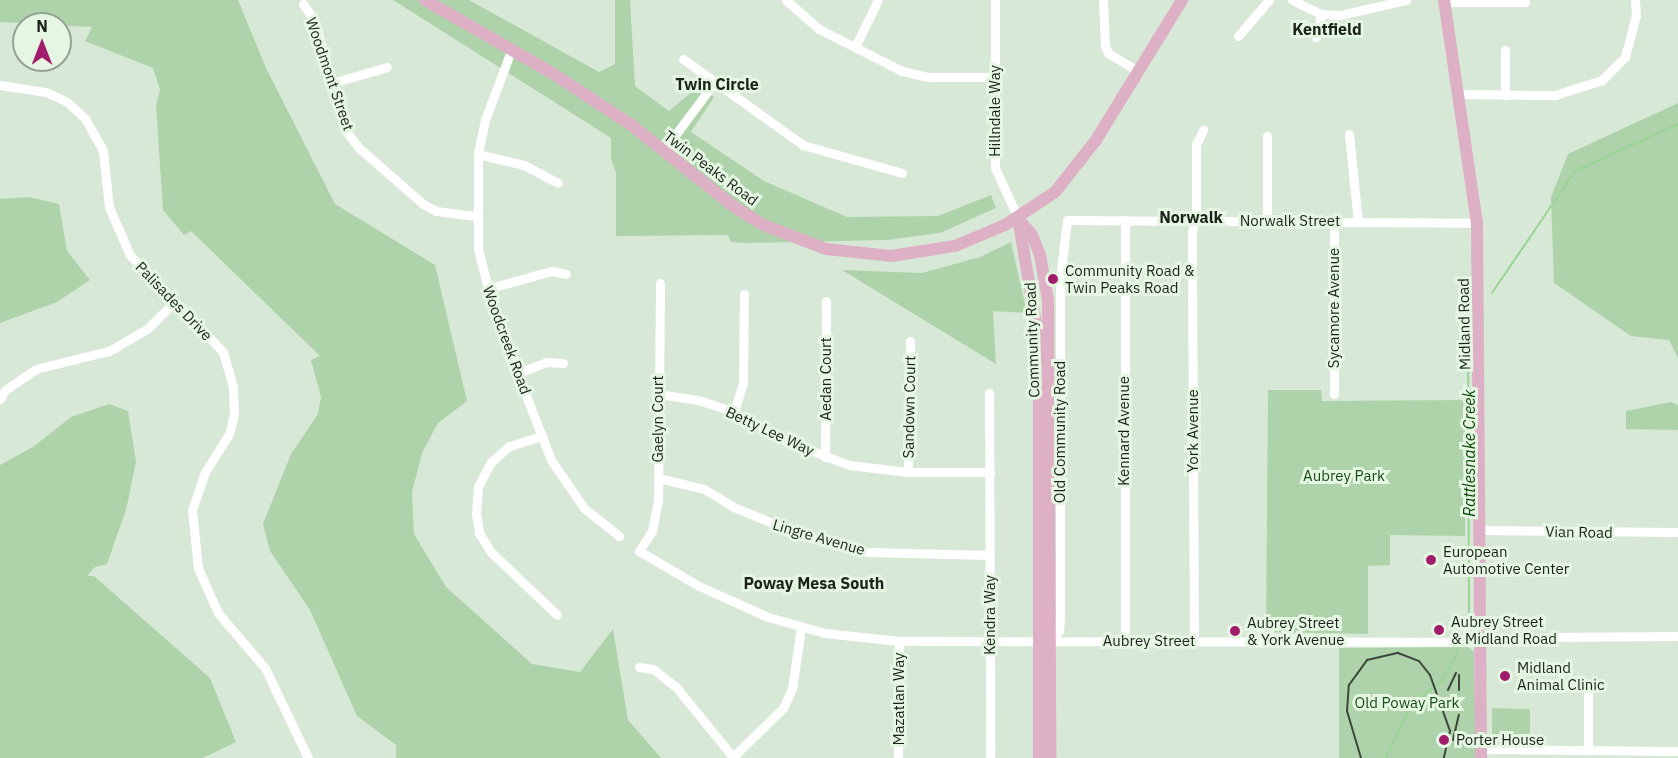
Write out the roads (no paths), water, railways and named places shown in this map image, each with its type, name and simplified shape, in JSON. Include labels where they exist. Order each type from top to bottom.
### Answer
[{"type":"main road","name":"Twin Peaks Road","points":[[425,0],[512,48],[664,150],[733,206],[764,225],[793,239],[837,251],[891,256],[955,246],[1018,218],[1070,177],[1182,0]]},
{"type":"main road","name":"Midland Road","points":[[1444,1],[1456,94],[1477,222],[1481,753]]},
{"type":"main road","name":"Community Road","points":[[1018,218],[1019,240],[1035,298],[1039,341],[1044,641],[1050,758]]},
{"type":"main road","name":"Community Road","points":[[1039,758],[1044,641]]},
{"type":"street","points":[[786,0],[819,29],[918,76],[994,77]]},
{"type":"street","points":[[855,47],[879,0]]},
{"type":"street","name":"Hillndale Way","points":[[994,0],[995,168],[1018,218]]},
{"type":"street","points":[[1103,0],[1105,46],[1108,53],[1138,71]]},
{"type":"street","points":[[1238,36],[1269,0]]},
{"type":"street","points":[[1292,0],[1321,14],[1354,14],[1406,0]]},
{"type":"street","points":[[1456,94],[1555,95],[1602,80],[1625,57],[1636,15],[1635,0]]},
{"type":"street","points":[[1444,1],[1525,2]]},
{"type":"street","name":"Woodmont Street","points":[[303,4],[314,20],[345,130],[359,148],[423,204],[436,211],[476,216]]},
{"type":"street","points":[[1316,37],[1321,14]]},
{"type":"street","name":"Woodcreek Road","points":[[512,48],[485,120],[478,154],[476,216],[487,289],[551,460],[566,487],[584,508],[619,536]]},
{"type":"street","points":[[1505,50],[1505,95]]},
{"type":"street","points":[[682,59],[803,145],[902,173]]},
{"type":"street","points":[[332,83],[387,67]]},
{"type":"street","points":[[664,150],[714,83]]},
{"type":"street","name":"Palisades Drive","points":[[0,85],[46,92],[67,102],[84,118],[102,152],[114,226],[130,255],[223,352],[233,387],[234,414],[229,434],[205,472],[192,510],[200,575],[218,613],[265,668],[308,758]]},
{"type":"street","name":"York Avenue","points":[[1194,641],[1194,221],[1196,144],[1203,130]]},
{"type":"street","points":[[1349,134],[1359,222]]},
{"type":"street","points":[[1267,136],[1267,221]]},
{"type":"street","points":[[478,154],[524,165],[558,183]]},
{"type":"street","name":"Norwalk Street","points":[[1067,220],[1477,222]]},
{"type":"street","name":"Old Community Road","points":[[1044,641],[1059,631],[1060,618],[1060,278],[1067,220]]},
{"type":"street","name":"Kennard Avenue","points":[[1125,220],[1125,641]]},
{"type":"street","name":"Sycamore Avenue","points":[[1334,222],[1334,394]]},
{"type":"street","points":[[487,289],[551,271],[566,274]]},
{"type":"street","name":"Gaelyn Court","points":[[639,551],[652,531],[658,478],[660,284]]},
{"type":"street","points":[[734,412],[743,382],[744,294]]},
{"type":"street","name":"Aedan Court","points":[[825,457],[826,301]]},
{"type":"street","points":[[0,399],[5,390],[36,369],[108,351],[147,329],[174,302]]},
{"type":"street","name":"Sandown Court","points":[[908,472],[910,341]]},
{"type":"street","points":[[518,373],[547,362],[564,363]]},
{"type":"street","name":"Kendra Way","points":[[989,393],[990,758]]},
{"type":"street","name":"Betty Lee Way","points":[[658,394],[698,400],[734,412],[825,457],[908,472],[990,472]]},
{"type":"street","points":[[542,436],[509,446],[490,462],[478,486],[476,513],[479,533],[490,552],[557,615]]},
{"type":"street","name":"Lingre Avenue","points":[[658,478],[704,489],[736,508],[806,537],[867,552],[990,555]]},
{"type":"street","name":"Vian Road","points":[[1481,530],[1678,532]]},
{"type":"street","name":"Aubrey Street","points":[[639,551],[720,597],[801,627],[899,640],[1521,642],[1544,637],[1678,636]]},
{"type":"street","points":[[639,667],[653,669],[676,687],[734,758],[783,708],[792,689],[801,627]]},
{"type":"street","name":"Mazatlan Way","points":[[898,758],[899,640]]},
{"type":"street","points":[[1588,687],[1588,749]]},
{"type":"street","points":[[1481,753],[1548,753],[1588,749],[1678,751]]},
{"type":"waterway","name":"Rattlesnake Creek","points":[[1492,293],[1575,171],[1678,124]]},
{"type":"waterway","name":"Rattlesnake Creek","points":[[1466,634],[1469,622],[1468,344]]},
{"type":"waterway","name":"Rattlesnake Creek","points":[[1386,758],[1411,705],[1443,680],[1458,651]]},
{"type":"railway","points":[[1361,758],[1347,711],[1349,685],[1367,660],[1398,653],[1419,661],[1430,675],[1450,731],[1444,758]]},
{"type":"railway","points":[[1448,690],[1456,673]]},
{"type":"railway","points":[[1459,675],[1459,690]]},
{"type":"railway","points":[[1453,740],[1459,715]]},
{"type":"place","name":"Community Road & Twin Peaks Road","points":[[1053,279]]},
{"type":"place","name":"European Automotive Center","points":[[1431,560]]},
{"type":"place","name":"Aubrey Street & Midland Road","points":[[1439,630]]},
{"type":"place","name":"Aubrey Street & York Avenue","points":[[1235,631]]},
{"type":"place","name":"Midland Animal Clinic","points":[[1505,676]]},
{"type":"place","name":"Porter House","points":[[1444,740]]},
{"type":"district","name":"Kentfield","points":[[1327,29]]},
{"type":"district","name":"Twin Circle","points":[[717,84]]},
{"type":"district","name":"Norwalk","points":[[1191,217]]},
{"type":"district","name":"Poway Mesa South","points":[[814,583]]},
{"type":"park label","name":"Aubrey Park","points":[[1344,476]]},
{"type":"park label","name":"Old Poway Park","points":[[1407,703]]}]
